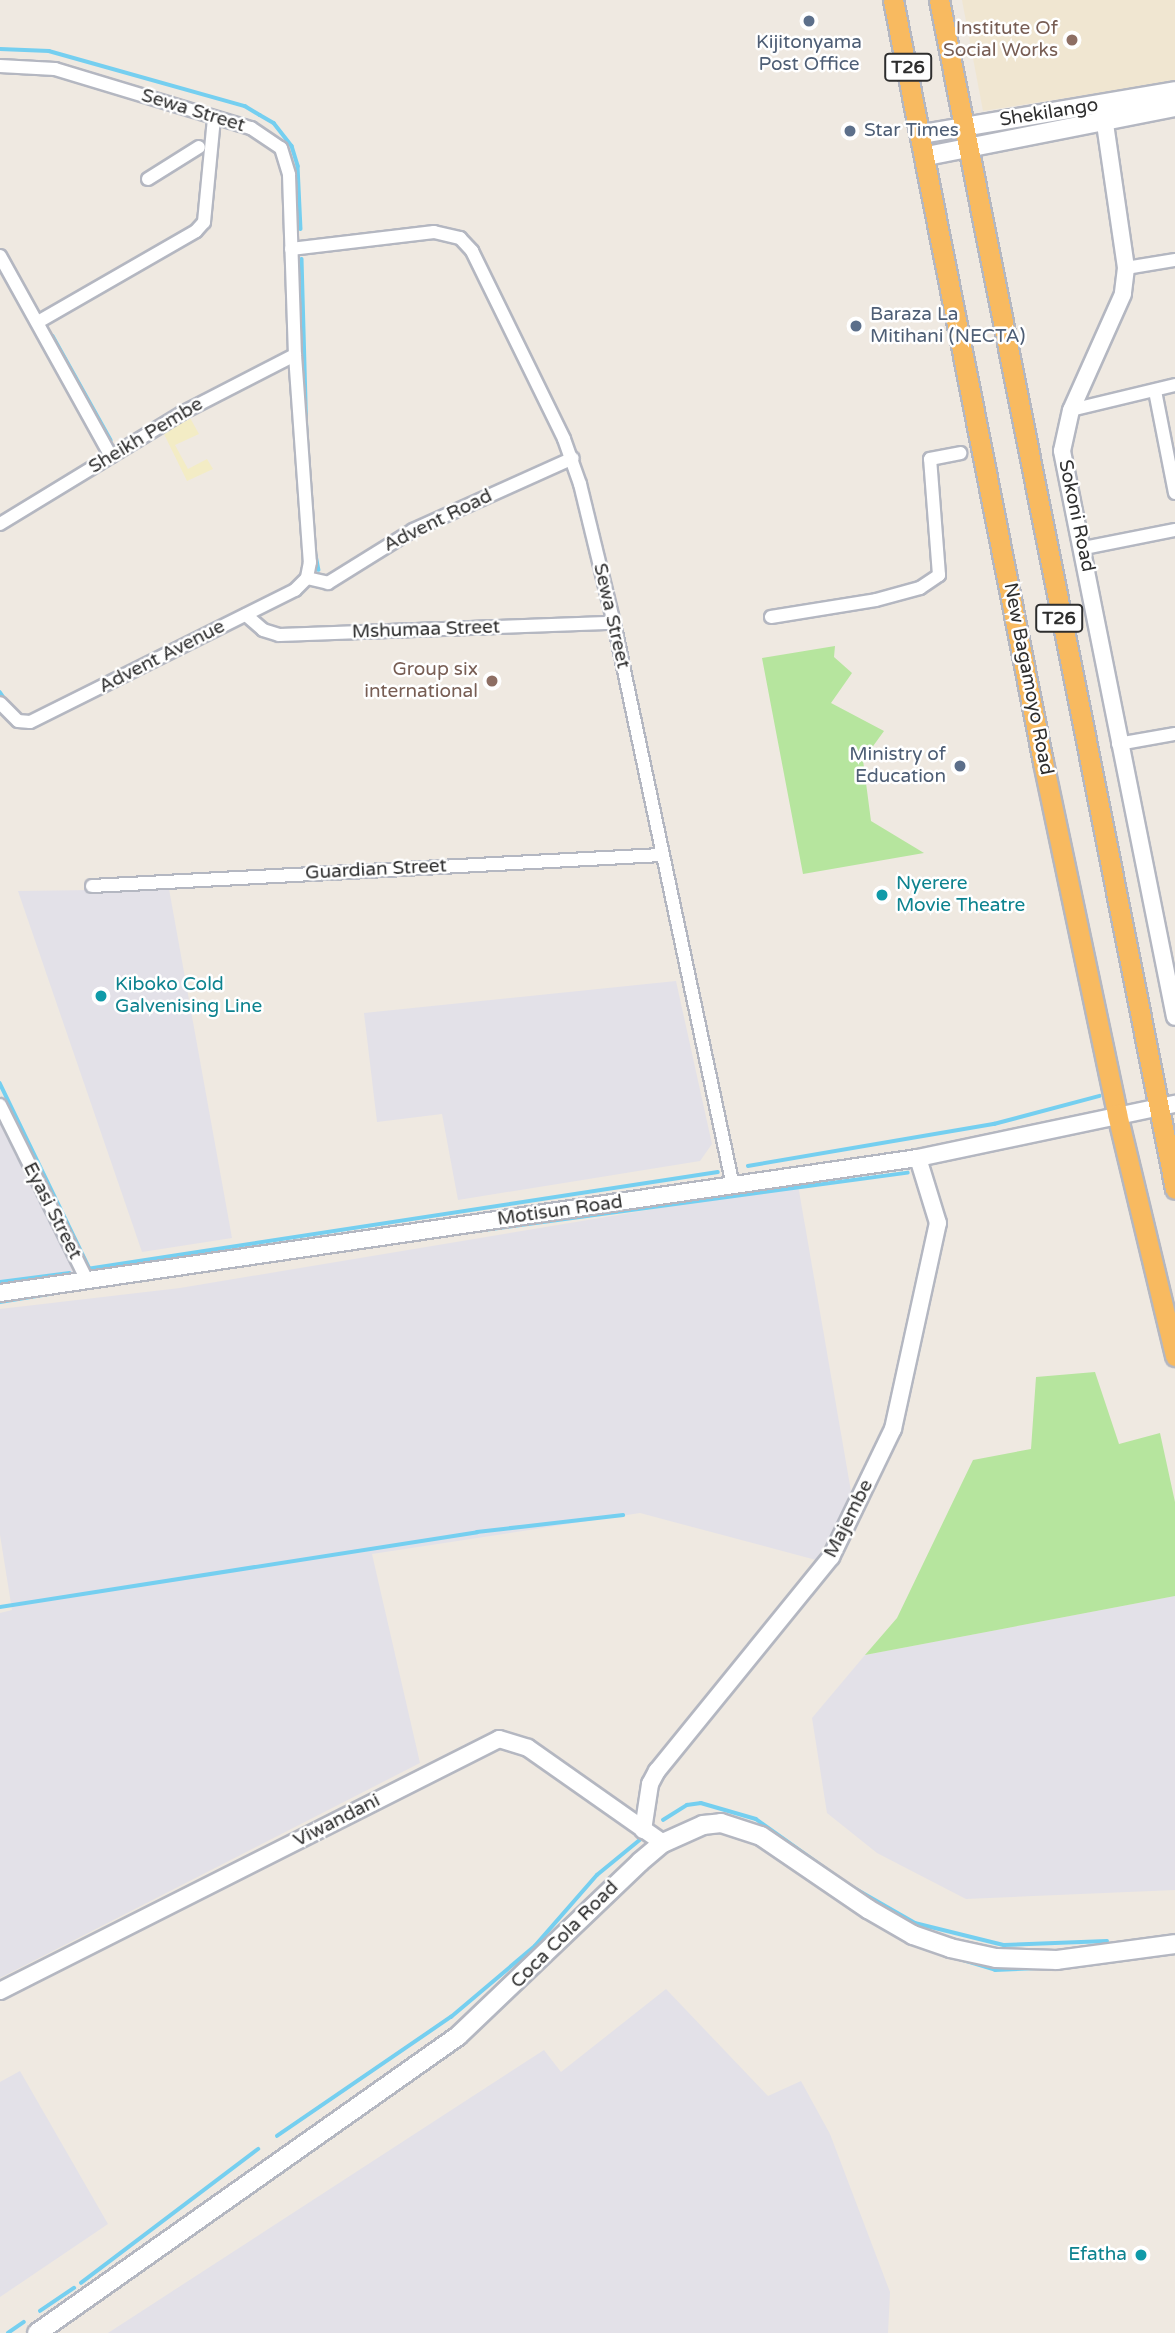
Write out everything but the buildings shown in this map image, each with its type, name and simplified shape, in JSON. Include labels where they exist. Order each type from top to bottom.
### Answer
[{"type":"highway","name":"New Bagamoyo Road","points":[[893,0],[927,156],[931,204],[976,408],[1043,762],[1117,1114],[1175,1356]]},
{"type":"highway","name":"T26","points":[[939,0],[966,148],[1167,1106],[1175,1189]]},
{"type":"main road","name":"Shekilango","points":[[927,156],[1104,113],[1175,91]]},
{"type":"main road","name":"Shekilango","points":[[922,134],[962,127],[1175,107]]},
{"type":"main road","name":"Coca Cola Road","points":[[37,2333],[458,2036],[663,1843],[703,1825],[743,1828],[913,1935],[974,1954],[1082,1960],[1175,1941]]},
{"type":"street","name":"Sewa Street","points":[[0,65],[55,69],[263,133],[281,148],[289,166],[295,355],[309,546],[307,578]]},
{"type":"street","name":"Sokoni Road","points":[[1104,113],[1126,268],[1123,294],[1071,410],[1062,451],[1084,548],[1118,744],[1170,965],[1175,1017]]},
{"type":"street","points":[[38,322],[196,231],[207,211],[214,119]]},
{"type":"street","points":[[148,179],[199,147]]},
{"type":"street","name":"Sewa Street","points":[[291,249],[435,232],[460,238],[472,251],[573,458],[614,622],[661,855],[733,1186]]},
{"type":"street","points":[[0,256],[111,456]]},
{"type":"street","points":[[1126,268],[1175,260]]},
{"type":"street","name":"Sheikh Pembe","points":[[0,524],[182,413],[295,355]]},
{"type":"street","points":[[1071,410],[1175,385]]},
{"type":"street","points":[[1155,391],[1175,493]]},
{"type":"street","points":[[771,617],[876,600],[920,588],[939,575],[930,459],[960,453]]},
{"type":"street","name":"Advent Road","points":[[307,578],[328,583],[413,530],[573,458]]},
{"type":"street","points":[[1084,548],[1175,530]]},
{"type":"street","name":"Advent Avenue","points":[[0,703],[13,718],[30,722],[295,590],[307,578]]},
{"type":"street","name":"Mshumaa Street","points":[[246,615],[263,630],[279,635],[614,622]]},
{"type":"street","points":[[1118,744],[1175,734]]},
{"type":"street","name":"Guardian Street","points":[[92,886],[661,855]]},
{"type":"street","name":"Eyasi Street","points":[[0,1105],[86,1278]]},
{"type":"street","name":"Motisun Road","points":[[0,1293],[86,1278],[918,1158],[1117,1114],[1167,1106]]},
{"type":"street","name":"Majembe","points":[[643,1830],[650,1784],[657,1771],[831,1557],[892,1429],[938,1223],[918,1158]]},
{"type":"street","name":"Viwandani","points":[[0,1991],[499,1739],[528,1748],[663,1843]]},
{"type":"shaded area","name":"Institute Of Social Works","points":[[962,0],[1175,0],[1175,81],[983,111]]},
{"type":"shaded area","points":[[169,889],[232,1238],[142,1252],[18,891]]},
{"type":"shaded area","points":[[676,981],[712,1144],[700,1161],[458,1200],[442,1114],[377,1122],[364,1013]]},
{"type":"shaded area","points":[[0,1118],[74,1273],[0,1284]]},
{"type":"shaded area","points":[[798,1185],[852,1497],[816,1560],[640,1513],[372,1554],[420,1763],[0,1978],[0,1613],[12,1610],[0,1535],[0,1309],[180,1288]]},
{"type":"shaded area","points":[[1175,1596],[1175,1890],[966,1899],[877,1853],[827,1813],[812,1718],[865,1655]]},
{"type":"shaded area","points":[[666,1989],[768,2096],[801,2081],[830,2134],[890,2292],[888,2333],[108,2333],[544,2050],[561,2072]]},
{"type":"shaded area","points":[[20,2071],[108,2224],[0,2297],[0,2082]]},
{"type":"green space","points":[[835,646],[834,657],[852,673],[831,703],[884,731],[863,760],[871,821],[924,853],[803,874],[762,658]]},
{"type":"green space","points":[[1095,1372],[1119,1444],[1160,1433],[1175,1502],[1175,1596],[865,1655],[897,1618],[973,1460],[1031,1449],[1036,1377]]},
{"type":"sand","points":[[189,416],[199,434],[175,445],[188,469],[207,459],[213,469],[187,481],[164,434]]},
{"type":"waterway","points":[[0,49],[49,51],[245,106],[274,123],[292,146],[298,166],[301,229]]},
{"type":"waterway","points":[[302,259],[307,436]]},
{"type":"waterway","points":[[53,336],[111,440]]},
{"type":"waterway","points":[[316,555],[319,570]]},
{"type":"waterway","points":[[0,692],[7,702]]},
{"type":"waterway","points":[[0,1083],[90,1269]]},
{"type":"waterway","points":[[748,1166],[994,1124],[1099,1096]]},
{"type":"waterway","points":[[87,1269],[718,1172]]},
{"type":"waterway","points":[[417,1239],[908,1173]]},
{"type":"waterway","points":[[262,1262],[285,1259]]},
{"type":"waterway","points":[[0,1282],[69,1273]]},
{"type":"waterway","points":[[0,1302],[50,1294]]},
{"type":"waterway","points":[[0,1607],[477,1532],[623,1515]]},
{"type":"waterway","points":[[663,1820],[687,1805],[701,1803],[756,1819],[849,1885],[915,1923],[1004,1945],[1107,1941]]},
{"type":"waterway","points":[[277,2136],[451,2017],[535,1946],[597,1875],[641,1839]]},
{"type":"waterway","points":[[856,1911],[882,1927]]},
{"type":"waterway","points":[[1074,1966],[1142,1957]]},
{"type":"waterway","points":[[960,1959],[995,1970],[1038,1968]]},
{"type":"waterway","points":[[484,2023],[519,1989]]},
{"type":"waterway","points":[[344,2127],[412,2079]]},
{"type":"waterway","points":[[81,2283],[258,2149]]},
{"type":"waterway","points":[[40,2311],[74,2288]]},
{"type":"waterway","points":[[8,2333],[24,2322]]},
{"type":"place","name":"Kijitonyama Post Office","points":[[809,21]]},
{"type":"place","name":"Institute Of Social Works","points":[[1072,40]]},
{"type":"place","name":"Star Times","points":[[850,131]]},
{"type":"place","name":"Baraza La Mitihani (NECTA)","points":[[856,326]]},
{"type":"place","name":"Group six international","points":[[492,681]]},
{"type":"place","name":"Ministry of Education","points":[[960,766]]},
{"type":"place","name":"Nyerere Movie Theatre","points":[[882,895]]},
{"type":"place","name":"Kiboko Cold Galvenising Line","points":[[101,996]]},
{"type":"place","name":"Efatha","points":[[1141,2255]]}]
